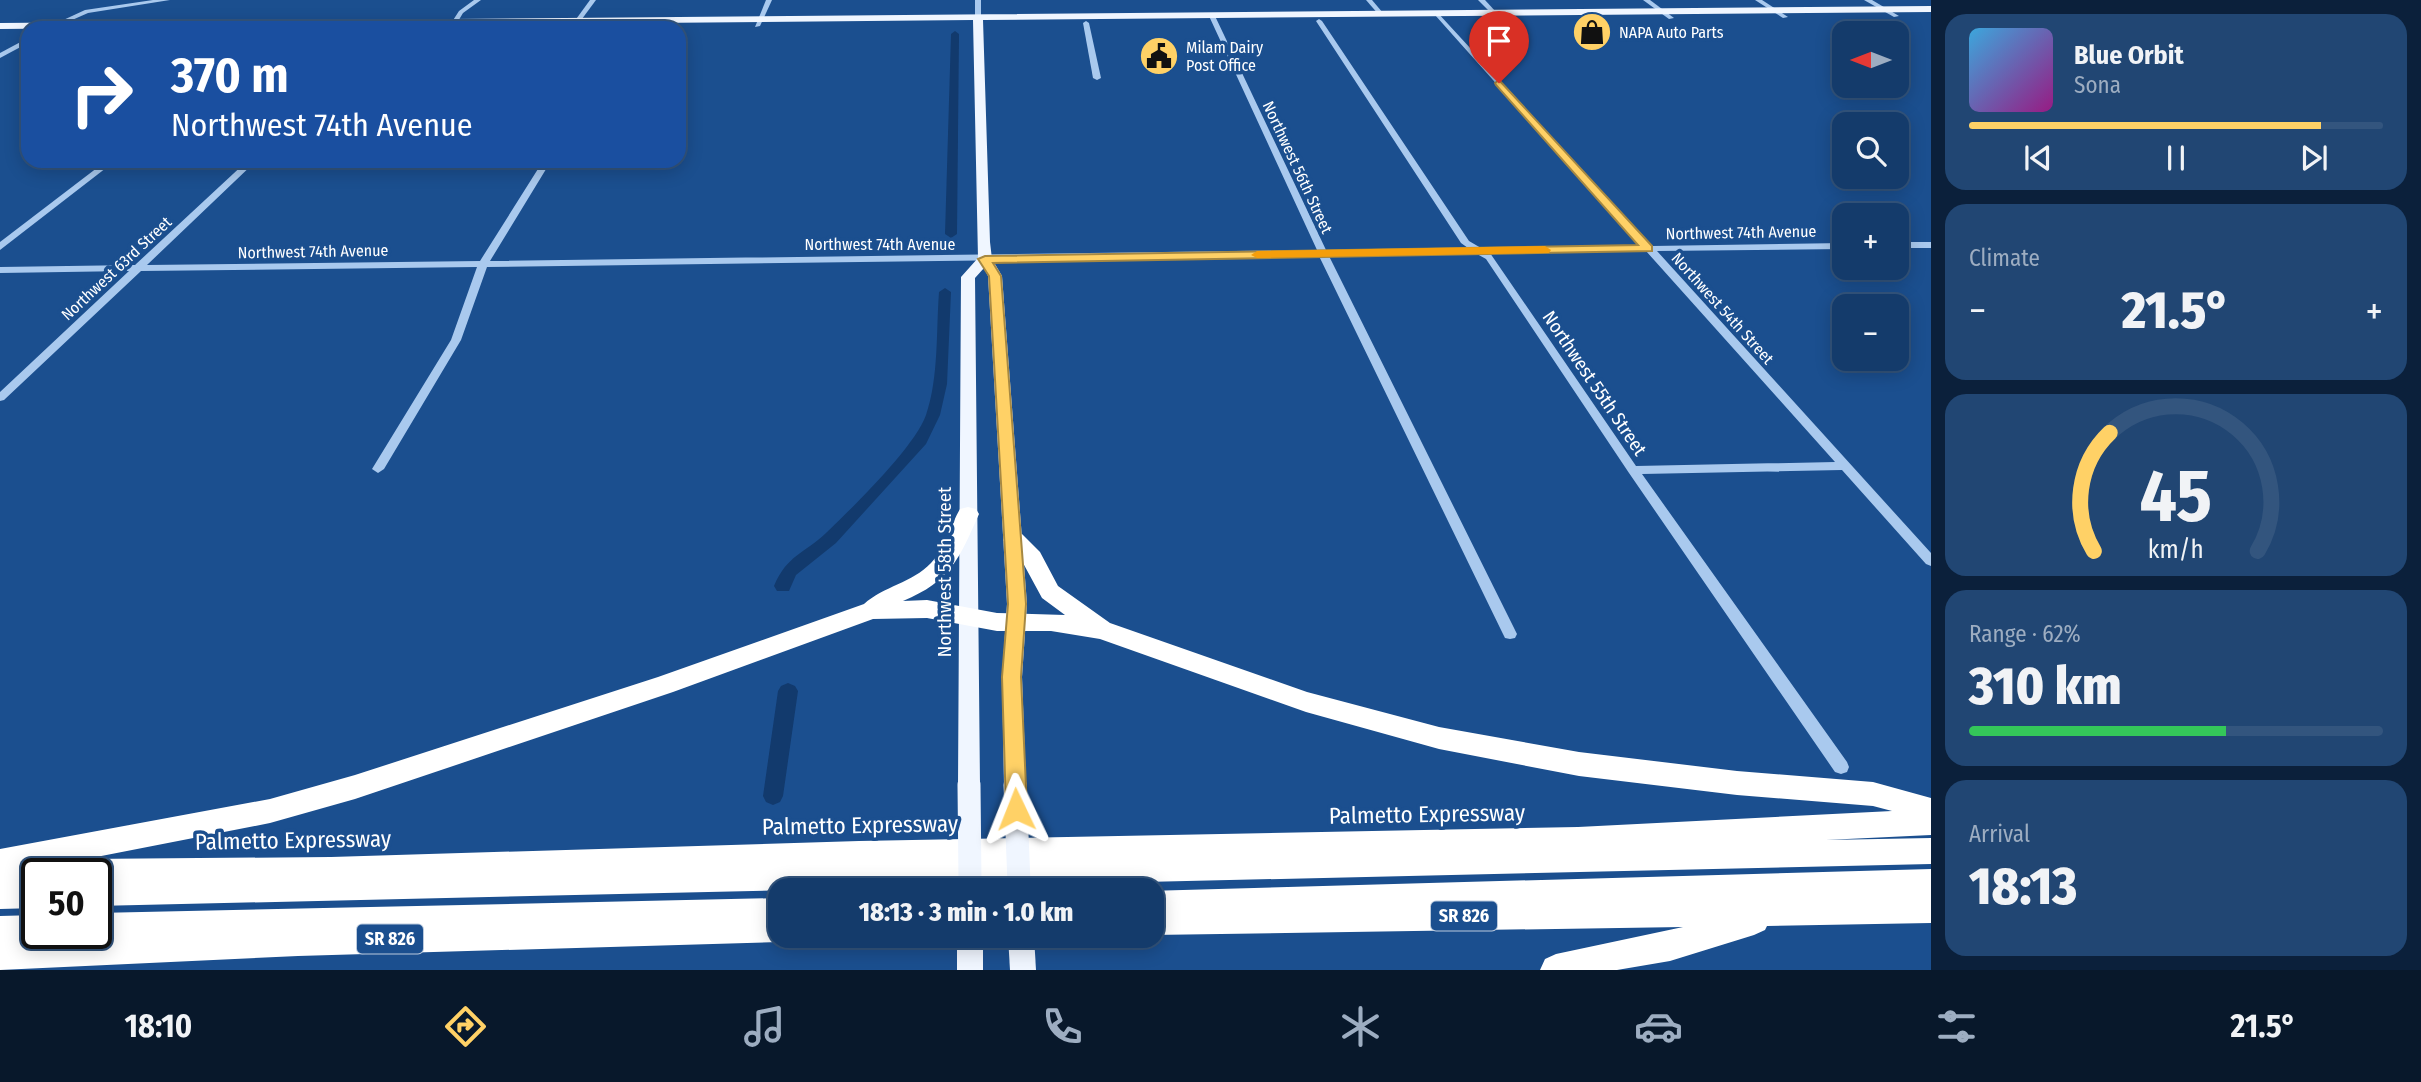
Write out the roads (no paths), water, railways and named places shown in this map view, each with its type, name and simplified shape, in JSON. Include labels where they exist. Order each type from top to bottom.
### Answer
[{"type":"highway","points":[[872,610],[886,596],[918,585],[942,567],[953,552],[968,514]]},
{"type":"highway","points":[[1014,540],[1032,558],[1050,592],[1102,630]]},
{"type":"highway","points":[[0,862],[270,811],[343,790],[474,750],[872,610],[928,610],[969,619],[1016,623],[1051,622],[1102,630],[1306,702],[1439,738],[1579,764],[1737,783],[1873,793],[1931,810]]},
{"type":"highway","name":"Palmetto Expressway","points":[[0,873],[331,871],[873,854],[1578,840],[1931,822]]},
{"type":"highway","points":[[112,892],[1931,851]]},
{"type":"highway","points":[[1164,903],[1931,883]]},
{"type":"highway","points":[[0,895],[21,894]]},
{"type":"highway","name":"SR 826","points":[[1164,920],[1931,909]]},
{"type":"highway","points":[[112,928],[768,912]]},
{"type":"highway","points":[[1556,970],[1624,953],[1670,946],[1776,913]]},
{"type":"highway","name":"SR 826","points":[[0,955],[298,941],[768,928]]},
{"type":"highway","points":[[0,931],[21,930]]},
{"type":"main road","points":[[978,21],[1086,23],[1381,14],[1440,17],[1494,13],[1931,9]]},
{"type":"main road","points":[[686,25],[1931,15]]},
{"type":"main road","points":[[978,21],[985,259],[995,276],[1014,540],[1016,623],[1012,677],[1019,878]]},
{"type":"main road","points":[[0,26],[21,26]]},
{"type":"main road","points":[[0,33],[21,33]]},
{"type":"main road","name":"Northwest 58th Street","points":[[970,878],[968,277],[985,259]]},
{"type":"main road","points":[[970,948],[970,970]]},
{"type":"main road","points":[[1022,948],[1023,970]]},
{"type":"street","points":[[64,21],[87,11],[167,0]]},
{"type":"street","points":[[455,21],[466,8],[478,0]]},
{"type":"street","points":[[580,21],[593,0]]},
{"type":"street","points":[[759,23],[769,0]]},
{"type":"street","points":[[978,0],[978,21]]},
{"type":"street","points":[[1369,0],[1381,14]]},
{"type":"street","points":[[1481,0],[1494,13]]},
{"type":"street","points":[[1646,0],[1671,18]]},
{"type":"street","points":[[1758,0],[1785,17]]},
{"type":"street","points":[[1867,0],[1896,16]]},
{"type":"street","name":"Northwest 54th Street","points":[[1440,17],[1931,561]]},
{"type":"street","name":"Northwest 56th Street","points":[[1214,19],[1324,253],[1510,634]]},
{"type":"street","name":"Northwest 55th Street","points":[[1319,21],[1466,243],[1489,257],[1633,470],[1841,767]]},
{"type":"street","points":[[1086,23],[1097,78]]},
{"type":"street","points":[[0,56],[21,44]]},
{"type":"street","points":[[0,247],[102,168]]},
{"type":"street","name":"Northwest 63rd Street","points":[[0,398],[245,168]]},
{"type":"street","points":[[378,469],[456,340],[483,264],[543,168]]},
{"type":"street","points":[[1909,246],[1931,245]]},
{"type":"street","name":"Northwest 74th Avenue","points":[[0,270],[1832,246]]},
{"type":"street","points":[[1633,470],[1846,466]]},
{"type":"waterway","points":[[951,234],[955,34]]},
{"type":"waterway","points":[[783,586],[789,571],[830,539],[918,444],[933,415],[940,384],[945,292]]},
{"type":"waterway","points":[[773,796],[788,691]]},
{"type":"place","name":"NAPA Auto Parts","points":[[1592,32]]},
{"type":"place","name":"Milam Dairy Post Office","points":[[1159,56]]}]
